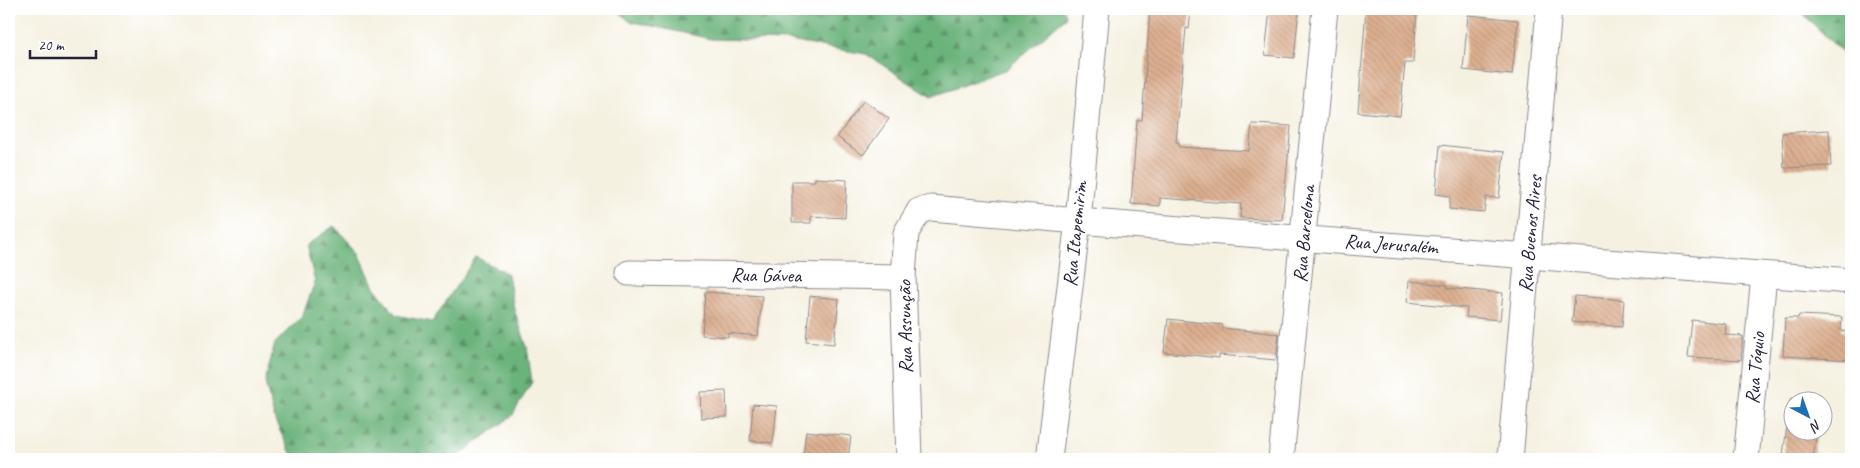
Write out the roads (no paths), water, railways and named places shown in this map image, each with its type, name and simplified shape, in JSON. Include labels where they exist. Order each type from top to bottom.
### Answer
[{"type":"street","name":"Rua Itapemirim","points":[[1049,459],[1078,221],[1097,9]]},
{"type":"street","name":"Rua Barcelona","points":[[1281,459],[1325,9]]},
{"type":"street","name":"Rua Buenos Aires","points":[[1510,459],[1549,9]]},
{"type":"street","name":"Rua Jerusalém","points":[[931,208],[1528,255],[1764,276],[1851,281]]},
{"type":"street","name":"Rua Assunção","points":[[908,459],[903,277],[906,233],[919,211],[931,208]]},
{"type":"street","name":"Rua Gávea","points":[[629,274],[903,277]]},
{"type":"street","name":"Rua Tóquio","points":[[1746,459],[1764,276]]}]
